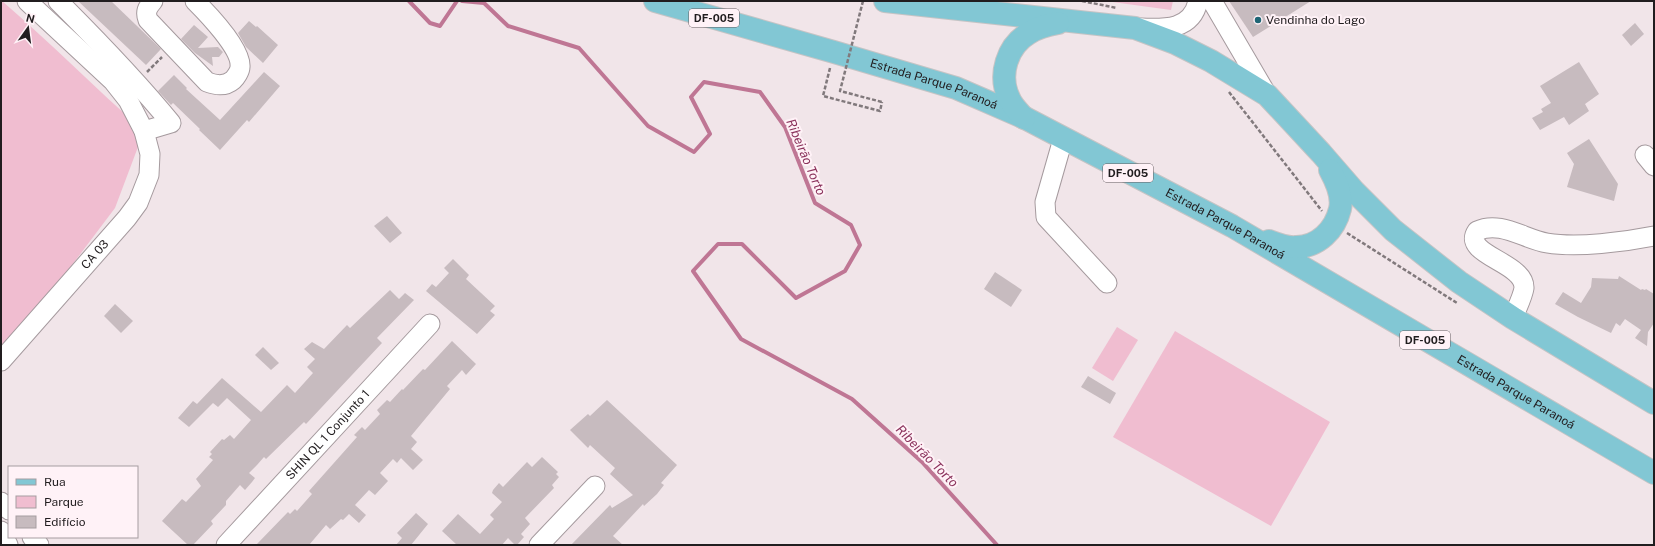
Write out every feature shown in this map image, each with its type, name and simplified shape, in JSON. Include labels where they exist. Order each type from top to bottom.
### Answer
[{"type":"main road","name":"Estrada Parque Paranoá","points":[[655,1],[956,88],[1025,118],[1232,226],[1654,473]]},
{"type":"main road","points":[[885,1],[1135,28],[1175,43],[1211,61],[1267,95],[1354,191],[1393,230],[1459,282],[1513,318],[1654,403]]},
{"type":"main road","points":[[1025,118],[1014,107],[1008,97],[1005,86],[1004,70],[1008,55],[1020,39],[1029,32],[1041,27],[1067,21]]},
{"type":"main road","points":[[1232,226],[1278,244],[1296,248],[1313,244],[1325,236],[1340,209],[1340,197],[1337,183],[1321,153]]},
{"type":"street","name":"CA 03","points":[[1,361],[127,218],[138,203],[149,175],[150,154],[144,131],[128,100],[113,81],[28,1]]},
{"type":"street","points":[[58,1],[137,82],[171,123],[144,131]]},
{"type":"street","points":[[149,2],[146,15],[148,20],[207,82],[215,85],[221,85],[232,81],[238,74],[240,66],[239,61],[228,40],[195,1]]},
{"type":"street","points":[[1135,28],[1167,29],[1187,21],[1206,3],[1267,95]]},
{"type":"street","points":[[1063,139],[1045,202],[1046,218],[1107,283]]},
{"type":"street","points":[[1513,318],[1523,292],[1519,274],[1484,252],[1476,244],[1474,235],[1477,231],[1492,226],[1547,243],[1579,244],[1606,243],[1654,236]]},
{"type":"street","name":"SHIN QL 1 Conjunto 1","points":[[226,545],[430,324]]},
{"type":"street","points":[[539,545],[595,486]]},
{"type":"street","points":[[1,531],[8,545]]},
{"type":"path","points":[[834,52],[823,96],[880,111],[882,102],[840,91],[864,1]]},
{"type":"path","points":[[137,82],[172,46]]},
{"type":"green space","points":[[2,1],[144,131],[115,208],[1,359]]},
{"type":"green space","points":[[1105,1],[1173,1],[1171,10]]},
{"type":"green space","points":[[1117,327],[1138,340],[1113,381],[1092,368]]},
{"type":"green space","points":[[1175,331],[1330,422],[1271,526],[1113,437]]},
{"type":"building","points":[[78,1],[111,1],[161,49],[146,65]]},
{"type":"building","points":[[1229,1],[1311,1],[1253,37]]},
{"type":"building","points":[[249,21],[256,27],[257,26],[278,45],[263,63],[246,47],[238,33]]},
{"type":"building","points":[[1635,23],[1644,34],[1631,46],[1622,35]]},
{"type":"building","points":[[194,25],[208,37],[198,48],[218,47],[223,52],[219,57],[212,57],[213,66],[195,53],[181,39]]},
{"type":"building","points":[[1579,62],[1599,94],[1585,104],[1589,111],[1569,125],[1564,117],[1540,130],[1532,118],[1543,112],[1541,109],[1551,103],[1540,86]]},
{"type":"building","points":[[264,72],[280,86],[249,122],[247,120],[220,150],[173,103],[171,105],[158,91],[174,75],[187,88],[186,89],[220,120]]},
{"type":"building","points":[[1589,139],[1618,184],[1614,201],[1567,187],[1574,164],[1567,153]]},
{"type":"building","points":[[387,216],[402,233],[390,243],[374,226]]},
{"type":"building","points":[[453,259],[469,275],[466,279],[495,306],[490,311],[495,315],[477,334],[426,291],[432,284],[436,287],[449,273],[444,268]]},
{"type":"building","points":[[995,272],[1022,290],[1011,307],[984,289]]},
{"type":"building","points":[[1619,276],[1641,290],[1646,289],[1654,294],[1654,323],[1648,332],[1647,346],[1635,338],[1641,330],[1625,319],[1620,326],[1616,323],[1611,333],[1555,304],[1563,292],[1581,303],[1591,287],[1592,278],[1618,279]]},
{"type":"building","points":[[390,290],[399,299],[405,293],[414,300],[377,338],[382,343],[306,424],[304,422],[266,459],[264,457],[249,473],[255,478],[252,482],[245,490],[240,485],[226,501],[226,505],[211,521],[213,524],[193,545],[188,545],[162,521],[182,499],[186,502],[201,486],[196,479],[213,460],[209,457],[212,454],[210,452],[222,439],[224,440],[230,435],[234,439],[251,420],[227,398],[218,407],[213,403],[189,427],[178,418],[193,401],[197,404],[222,378],[261,412],[287,385],[295,393],[313,373],[307,367],[315,359],[304,349],[312,342],[324,349],[347,325],[350,328]]},
{"type":"building","points":[[115,304],[133,321],[121,333],[104,316]]},
{"type":"building","points":[[452,341],[476,364],[466,375],[462,370],[447,386],[450,389],[411,436],[417,442],[411,449],[423,460],[413,470],[401,458],[397,463],[393,459],[380,473],[388,481],[375,495],[369,490],[355,505],[366,515],[359,523],[349,514],[330,529],[326,525],[309,545],[256,545],[288,512],[290,514],[295,509],[297,511],[312,494],[309,491],[357,437],[354,435],[362,427],[365,430],[380,414],[377,410],[387,400],[390,402],[423,369],[425,370]]},
{"type":"building","points":[[263,347],[279,363],[271,370],[255,355]]},
{"type":"building","points":[[1088,376],[1116,393],[1110,404],[1081,387]]},
{"type":"building","points":[[607,400],[677,465],[661,483],[664,485],[657,494],[644,506],[643,504],[613,536],[623,545],[571,545],[610,505],[612,508],[633,495],[610,474],[615,468],[590,445],[588,448],[570,430],[588,414],[590,416]]},
{"type":"building","points":[[542,457],[558,472],[556,474],[559,477],[552,485],[554,488],[525,518],[530,524],[521,534],[524,537],[517,545],[515,545],[508,538],[502,545],[457,545],[442,531],[458,514],[480,534],[494,519],[490,515],[502,502],[492,493],[493,490],[499,483],[503,487],[527,462],[532,467]]},
{"type":"building","points":[[416,513],[428,524],[411,545],[396,545],[402,538],[397,533]]},
{"type":"waterway","name":"Ribeirão Torto","points":[[409,1],[430,23],[440,26],[457,1]]},
{"type":"waterway","name":"Ribeirão Torto","points":[[462,1],[484,3],[508,26],[579,48],[648,126],[694,152],[710,134],[691,97],[704,82],[760,92],[785,127],[815,203],[851,225],[860,245],[845,271],[796,298],[742,244],[718,244],[693,271],[741,339],[852,399],[922,462],[997,545]]},
{"type":"place","name":"Vendinha do Lago","points":[[1258,20]]}]
